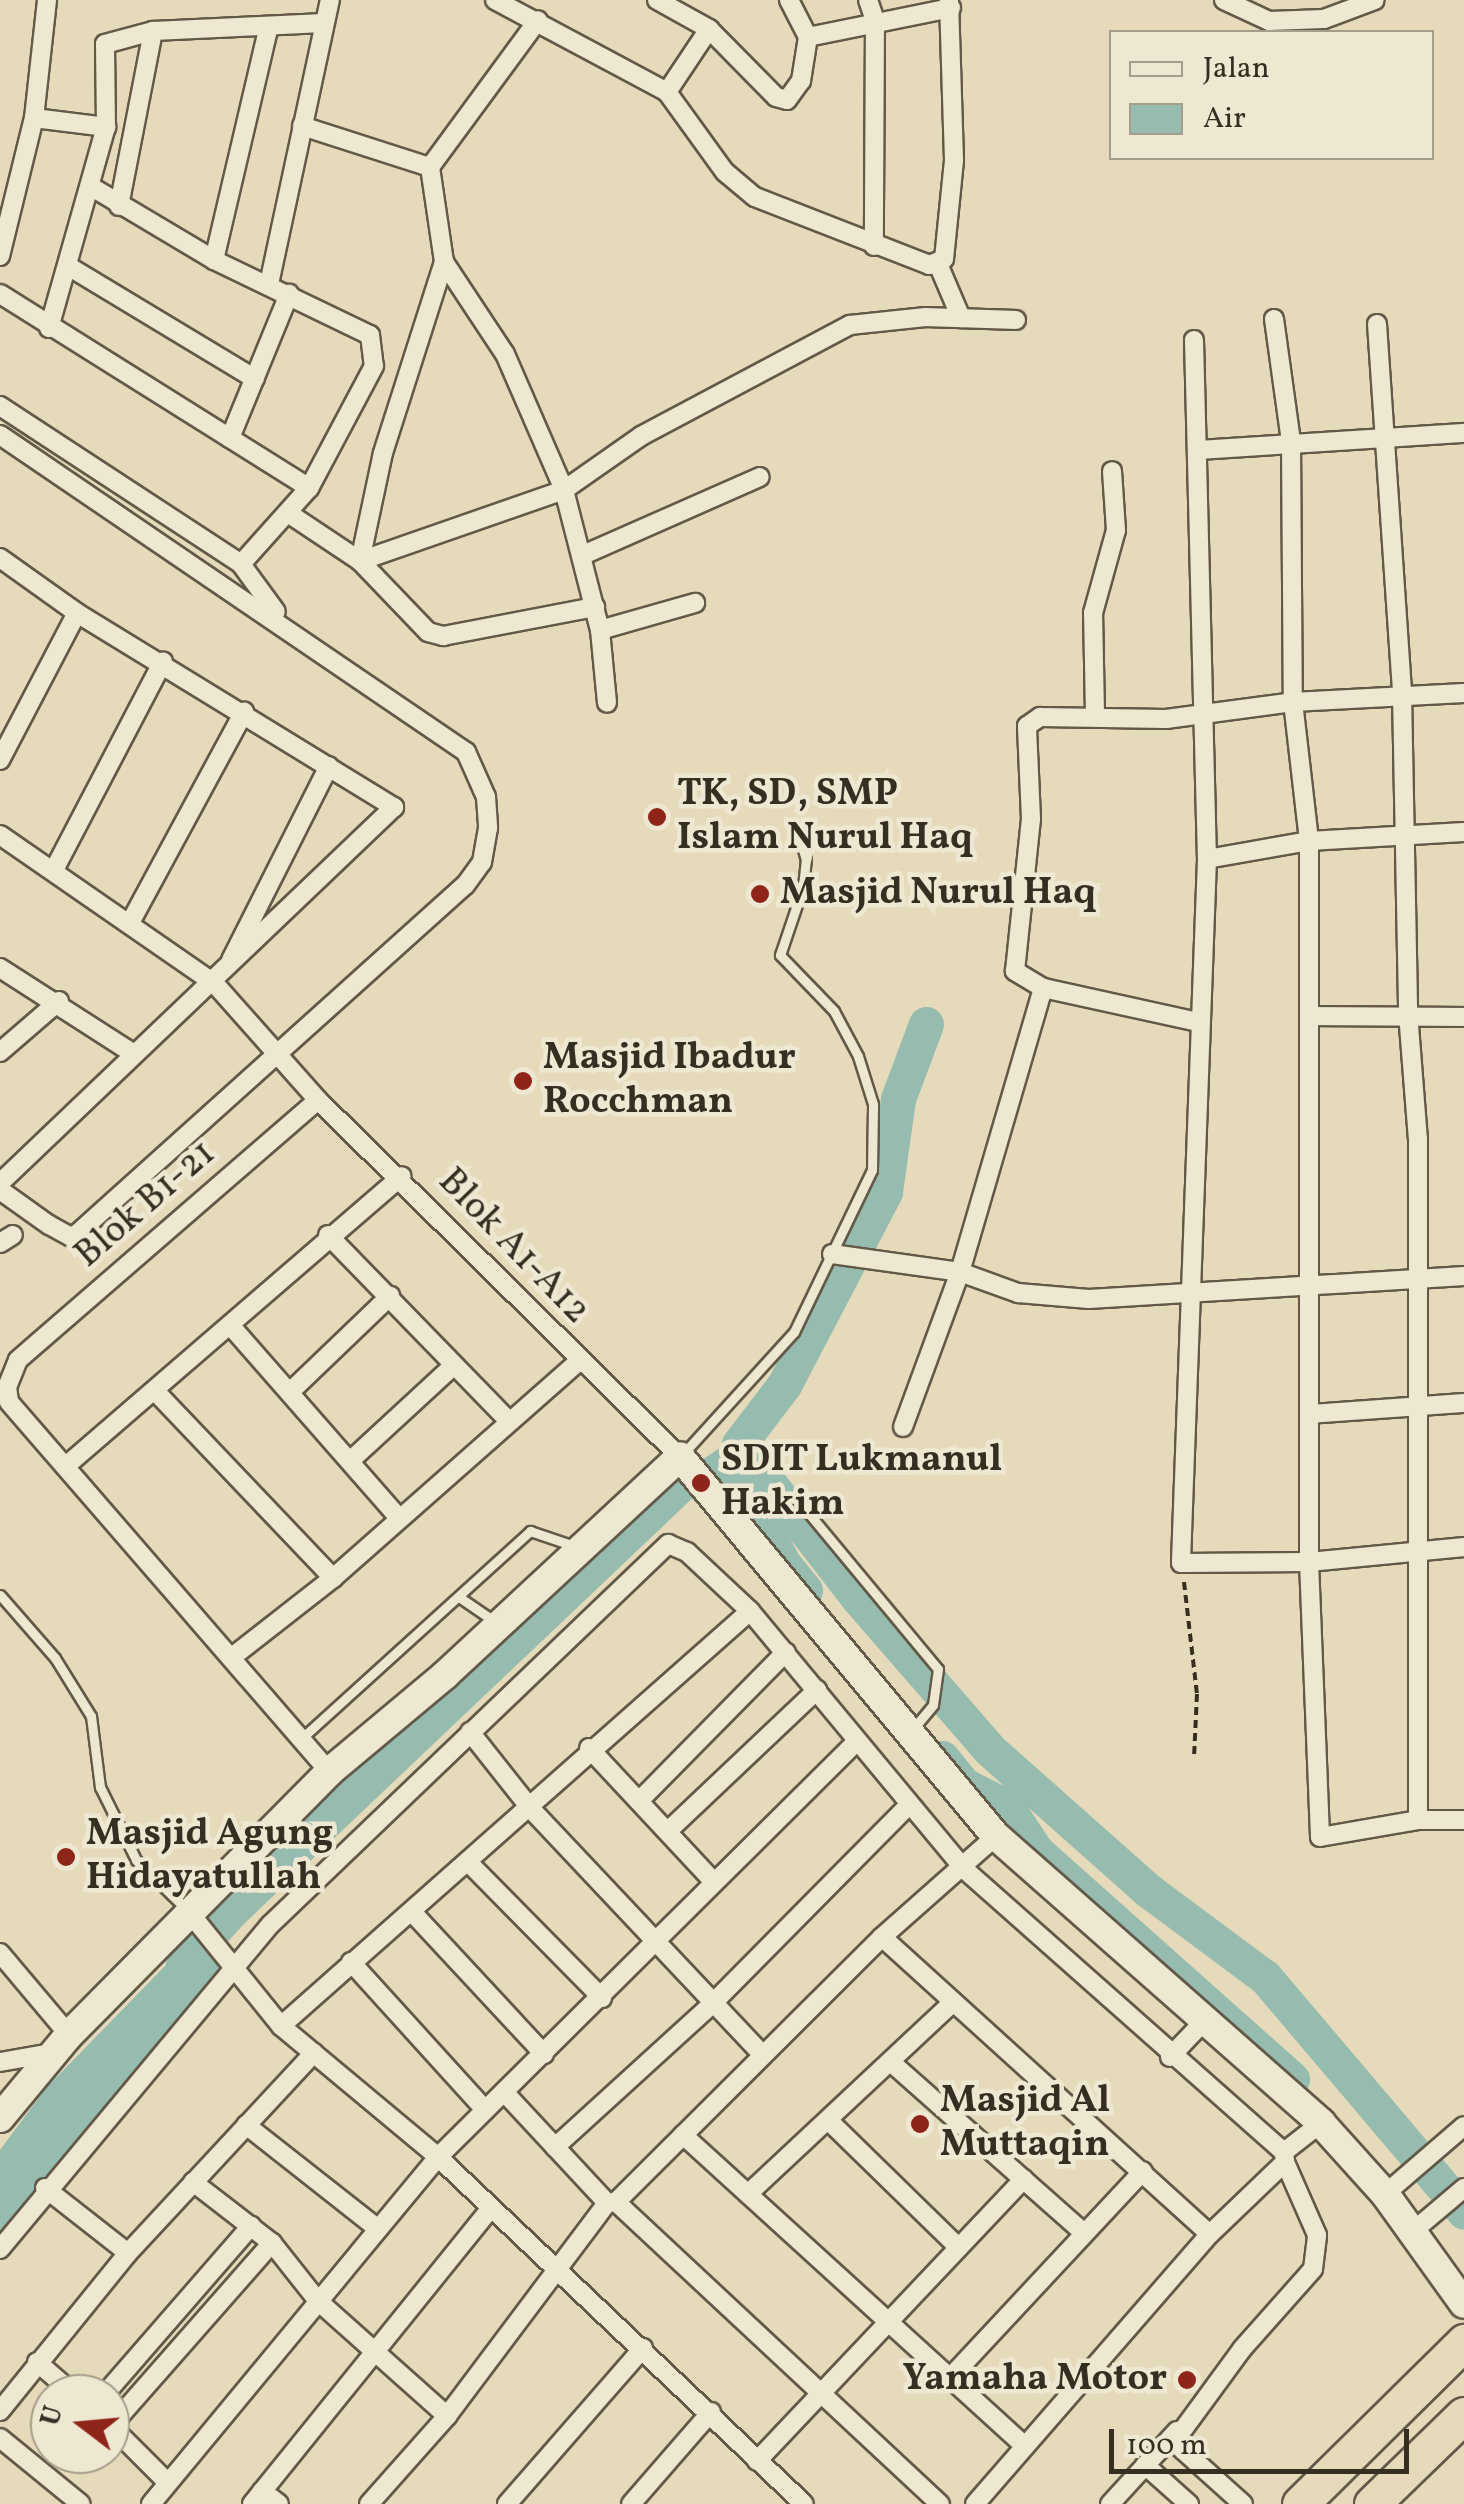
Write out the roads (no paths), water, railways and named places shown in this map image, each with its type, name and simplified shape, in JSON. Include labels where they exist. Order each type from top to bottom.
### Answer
[{"type":"highway","points":[[1300,2504],[1464,2342]]},
{"type":"highway","points":[[1372,2504],[1458,2433]]},
{"type":"street","points":[[0,256],[34,118],[47,0]]},
{"type":"street","points":[[269,284],[330,0]]},
{"type":"street","points":[[495,0],[667,92],[725,172],[755,197],[874,246],[938,264]]},
{"type":"street","points":[[658,0],[709,29],[776,97],[787,100],[801,81],[808,36],[789,0]]},
{"type":"street","points":[[868,0],[875,20],[874,246]]},
{"type":"street","points":[[1224,0],[1269,21],[1324,18],[1375,0]]},
{"type":"street","points":[[808,36],[950,4],[954,160],[938,264],[961,318]]},
{"type":"street","points":[[360,561],[383,453],[444,262],[430,167],[538,20]]},
{"type":"street","points":[[49,328],[106,128],[106,44],[153,32],[268,29],[324,23]]},
{"type":"street","points":[[214,260],[268,29]]},
{"type":"street","points":[[667,92],[709,29]]},
{"type":"street","points":[[120,206],[153,32]]},
{"type":"street","points":[[34,118],[106,128]]},
{"type":"street","points":[[302,126],[430,167]]},
{"type":"street","points":[[90,186],[214,260],[365,328],[375,351],[374,366],[309,488],[240,564]]},
{"type":"street","points":[[444,262],[472,295],[505,354],[564,490],[596,608],[607,703]]},
{"type":"street","points":[[68,266],[255,378]]},
{"type":"street","points":[[0,294],[309,488]]},
{"type":"street","points":[[230,438],[289,294]]},
{"type":"street","points":[[360,561],[564,490],[641,436],[850,325],[961,318],[1016,320]]},
{"type":"street","points":[[1274,319],[1291,441],[1294,702],[1309,841],[1309,1562],[1320,1837],[1418,1820],[1464,1820]]},
{"type":"street","points":[[1377,324],[1388,434],[1402,693],[1408,1012],[1420,1276],[1418,1820]]},
{"type":"street","points":[[1194,340],[1200,450],[1199,713],[1208,859],[1198,1022],[1182,1563],[1309,1562],[1464,1547]]},
{"type":"street","points":[[0,406],[240,564],[285,624]]},
{"type":"street","points":[[1200,450],[1388,434],[1464,434]]},
{"type":"street","points":[[0,435],[285,624],[466,752],[486,796],[488,828],[482,862],[465,884],[72,1237],[0,1187],[394,808],[3,565]]},
{"type":"street","points":[[1094,715],[1094,614],[1116,530],[1112,471]]},
{"type":"street","points":[[583,555],[760,477]]},
{"type":"street","points":[[288,513],[360,561],[428,632],[443,636],[596,608]]},
{"type":"street","points":[[600,630],[695,604]]},
{"type":"street","points":[[0,760],[77,614]]},
{"type":"street","points":[[55,868],[163,661]]},
{"type":"street","points":[[1198,1022],[1043,988],[1015,971],[1032,819],[1027,726],[1040,718],[1094,715],[1166,719],[1294,702],[1402,693],[1464,693]]},
{"type":"street","points":[[131,921],[244,712]]},
{"type":"street","points":[[220,979],[329,766]]},
{"type":"street","points":[[1208,859],[1309,841],[1405,832],[1464,832]]},
{"type":"street","name":"Blok A1-A12","points":[[0,835],[220,979],[318,1100],[402,1176],[578,1362],[680,1458]]},
{"type":"street","points":[[0,968],[59,1001],[134,1054]]},
{"type":"street","points":[[902,1427],[960,1272],[1043,988]]},
{"type":"street","points":[[0,1052],[59,1001]]},
{"type":"street","points":[[1311,1016],[1408,1012],[1464,1017]]},
{"type":"street","name":"Blok B1-21","points":[[68,1465],[9,1402],[10,1373],[18,1360],[318,1100]]},
{"type":"street","points":[[329,1772],[68,1465],[156,1392],[328,1236],[402,1176]]},
{"type":"street","points":[[328,1236],[507,1419]]},
{"type":"street","points":[[838,1256],[960,1272],[1018,1293],[1089,1299],[1464,1276]]},
{"type":"street","points":[[290,1392],[390,1296]]},
{"type":"street","points":[[230,1325],[399,1518]]},
{"type":"street","points":[[232,1657],[334,1578],[507,1419],[578,1362]]},
{"type":"street","points":[[350,1461],[453,1366]]},
{"type":"street","points":[[156,1392],[334,1578]]},
{"type":"street","points":[[1310,1414],[1422,1402],[1464,1403]]},
{"type":"street","points":[[0,2118],[61,2044],[193,1917],[329,1772],[500,1624],[680,1458],[991,1842],[1321,2123],[1392,2189],[1464,2304]]},
{"type":"street","points":[[0,2249],[45,2188],[235,1974],[270,1924],[662,1544],[687,1552],[750,1610],[856,1742],[966,1867],[1284,2157],[1317,2235],[1314,2269],[1110,2504]]},
{"type":"street","points":[[281,2026],[350,1962],[531,1809],[589,1748],[750,1610]]},
{"type":"street","points":[[640,1801],[786,1652]]},
{"type":"street","points":[[669,1830],[816,1690]]},
{"type":"street","points":[[470,1732],[531,1809],[763,2055]]},
{"type":"street","points":[[151,2504],[438,2157],[856,1742]]},
{"type":"street","points":[[589,1748],[713,1881]]},
{"type":"street","points":[[556,2148],[713,2003],[909,1805]]},
{"type":"street","points":[[369,2504],[447,2416],[554,2266],[611,2203],[882,1937],[991,1842]]},
{"type":"street","points":[[468,1862],[602,1998]]},
{"type":"street","points":[[412,1912],[544,2054]]},
{"type":"street","points":[[193,1917],[213,1949],[281,2026],[438,2157],[489,2210],[643,2348],[804,2504]]},
{"type":"street","points":[[882,1937],[1210,2234]]},
{"type":"street","points":[[0,1953],[61,2044]]},
{"type":"street","points":[[350,1962],[484,2110]]},
{"type":"street","points":[[748,2194],[893,2064],[953,2002]]},
{"type":"street","points":[[1173,2054],[1202,2024]]},
{"type":"street","points":[[0,2062],[61,2044]]},
{"type":"street","points":[[0,2410],[128,2253],[314,2053]]},
{"type":"street","points":[[893,2064],[1084,2233]]},
{"type":"street","points":[[504,2092],[611,2203],[826,2395],[940,2504]]},
{"type":"street","points":[[828,2122],[956,2245]]},
{"type":"street","points":[[975,2504],[1023,2444],[1210,2234],[1321,2123]]},
{"type":"street","points":[[246,2125],[378,2229]]},
{"type":"street","points":[[1392,2189],[1464,2126]]},
{"type":"street","points":[[683,2135],[1023,2444]]},
{"type":"street","points":[[949,2379],[1143,2171]]},
{"type":"street","points":[[758,2461],[826,2395],[956,2245],[1024,2179]]},
{"type":"street","points":[[193,2182],[272,2244],[318,2301],[447,2416]]},
{"type":"street","points":[[45,2188],[128,2253]]},
{"type":"street","points":[[1416,2230],[1459,2192]]},
{"type":"street","points":[[280,2504],[257,2498],[372,2347],[489,2210]]},
{"type":"street","points":[[123,2374],[251,2226]]},
{"type":"street","points":[[130,2403],[272,2244]]},
{"type":"street","points":[[507,2504],[643,2348]]},
{"type":"street","points":[[37,2362],[51,2374]]},
{"type":"street","points":[[631,2504],[711,2412]]},
{"type":"street","points":[[1177,2431],[1178,2451],[1243,2504]]},
{"type":"street","points":[[0,2438],[81,2504]]},
{"type":"street","points":[[130,2445],[168,2483]]},
{"type":"street","points":[[1146,2465],[1189,2504]]},
{"type":"lane","points":[[680,1458],[794,1332],[838,1256],[872,1170],[874,1104],[834,1011],[780,955],[803,887],[806,860],[796,826]]},
{"type":"lane","points":[[796,1498],[938,1670],[933,1705],[908,1735]]},
{"type":"lane","points":[[302,1737],[530,1531],[581,1548]]},
{"type":"lane","points":[[0,1595],[55,1658],[91,1716],[100,1787],[136,1860],[193,1917]]},
{"type":"lane","points":[[459,1597],[500,1624]]},
{"type":"water","points":[[203,1927],[232,1960],[50,2172],[0,2240],[0,2150],[46,2088]]},
{"type":"waterway","points":[[926,1024],[898,1099],[885,1192],[784,1385],[739,1444],[858,1598],[990,1750],[1149,1891],[1265,1977],[1464,2212]]},
{"type":"waterway","points":[[183,1964],[231,1911],[683,1482],[701,1481],[731,1461],[783,1563],[805,1590]]},
{"type":"waterway","points":[[942,1758],[964,1785],[1007,1807],[1036,1851],[1292,2079]]},
{"type":"place","name":"TK, SD, SMP Islam Nurul Haq","points":[[657,817]]},
{"type":"place","name":"Masjid Nurul Haq","points":[[760,894]]},
{"type":"place","name":"Masjid Ibadur Rocchman","points":[[523,1081]]},
{"type":"place","name":"SDIT Lukmanul Hakim","points":[[701,1483]]},
{"type":"place","name":"Masjid Agung Hidayatullah","points":[[66,1857]]},
{"type":"place","name":"Masjid Al Muttaqin","points":[[920,2124]]},
{"type":"place","name":"Yamaha Motor","points":[[1187,2380]]}]
